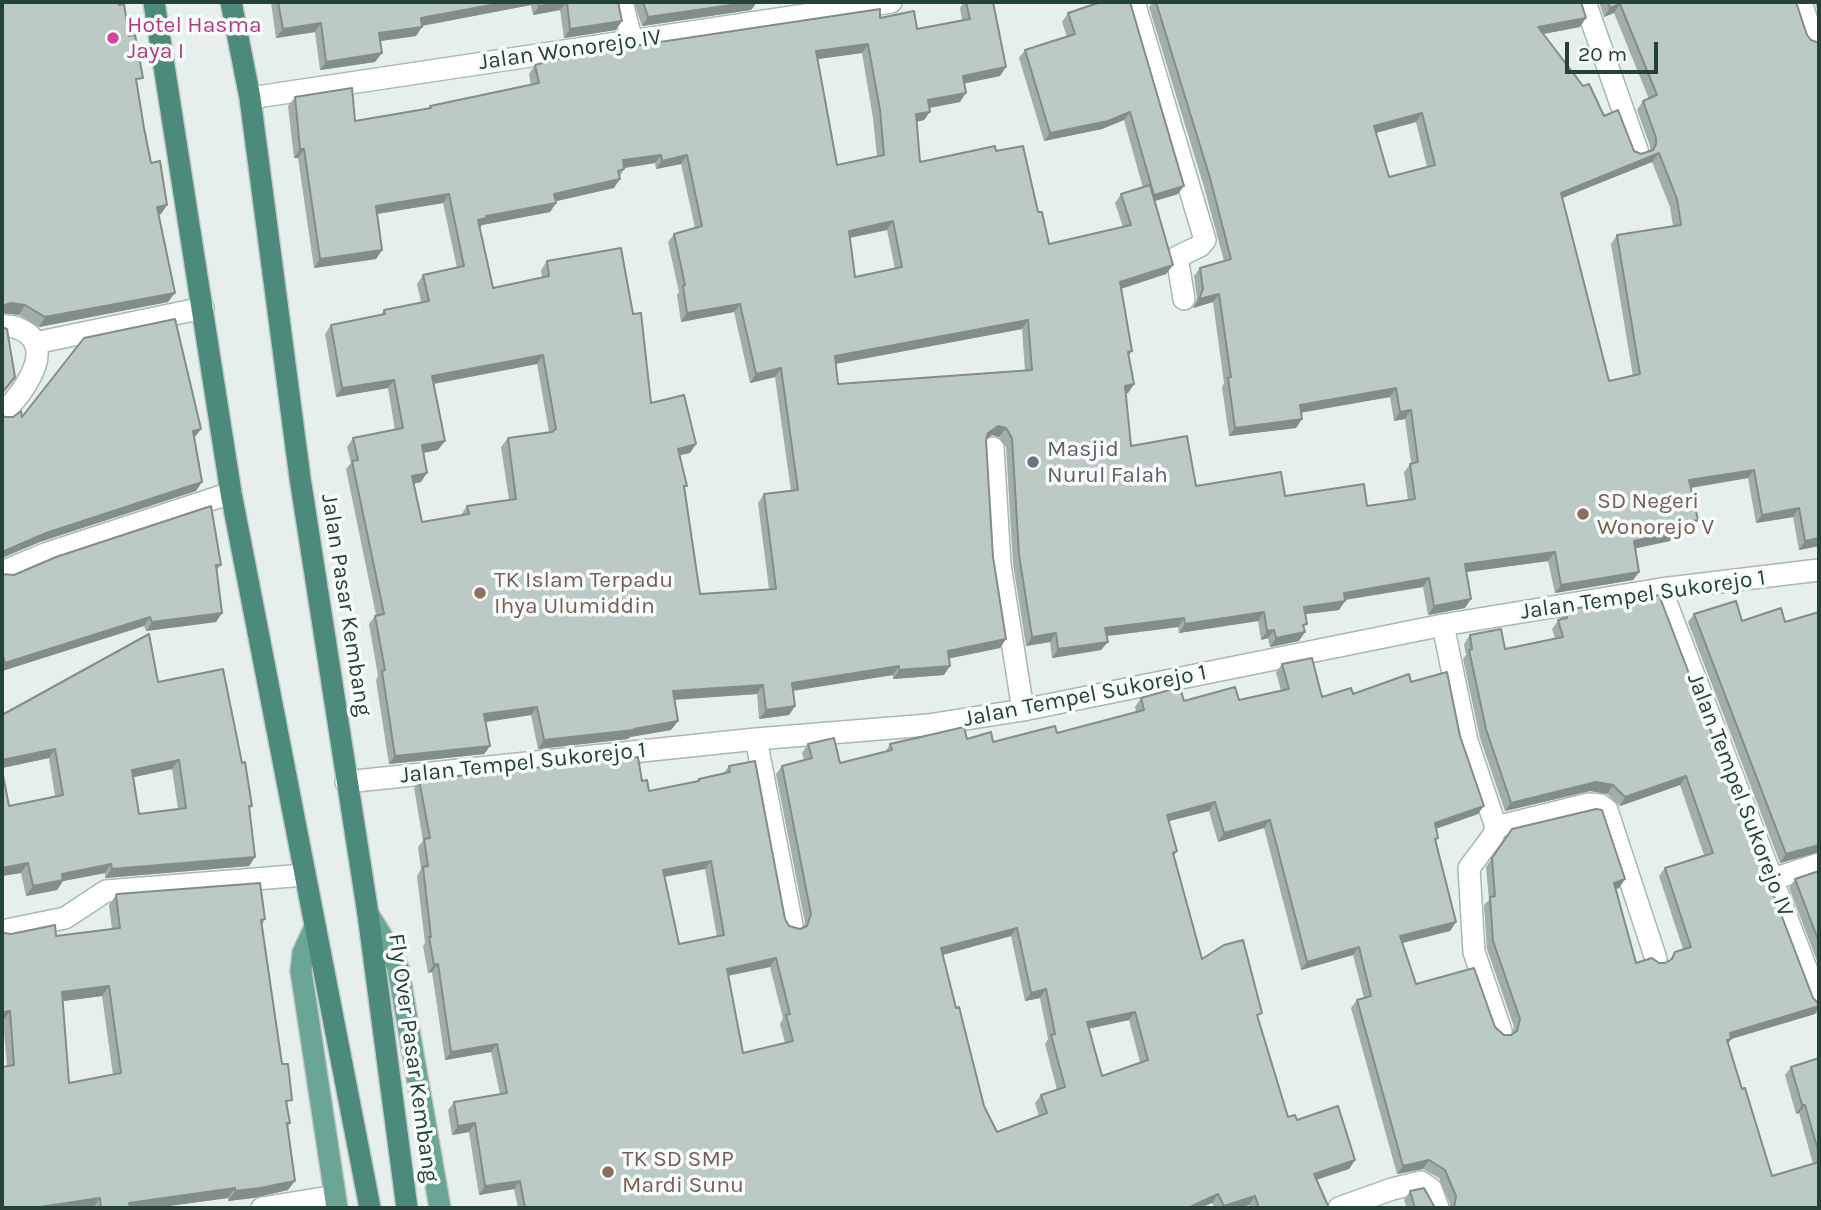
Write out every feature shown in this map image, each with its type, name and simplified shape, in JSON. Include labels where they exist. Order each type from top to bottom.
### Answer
[{"type":"highway","points":[[154,2],[231,493],[370,1208]]},
{"type":"highway","name":"Jalan Pasar Kembang","points":[[231,2],[250,98],[298,465],[368,914]]},
{"type":"highway","name":"Fly Over Pasar Kembang","points":[[368,914],[407,1208]]},
{"type":"main road","name":"Jalan Pasar Kembang","points":[[368,914],[398,968],[440,1208]]},
{"type":"main road","points":[[315,927],[303,953],[301,971],[336,1202]]},
{"type":"street","points":[[622,2],[632,41]]},
{"type":"street","name":"Jalan Wonorejo IV","points":[[250,98],[891,2]]},
{"type":"street","points":[[1134,2],[1205,240],[1200,246],[1177,257],[1184,299]]},
{"type":"street","points":[[1585,2],[1637,150]]},
{"type":"street","points":[[1801,2],[1813,39]]},
{"type":"street","points":[[35,343],[203,308]]},
{"type":"street","points":[[2,327],[9,326],[29,335],[35,343],[38,358],[34,371],[2,414]]},
{"type":"street","points":[[993,448],[1000,565],[1023,710]]},
{"type":"street","points":[[2,572],[45,554],[231,493]]},
{"type":"street","name":"Jalan Tempel Sukorejo 1","points":[[346,782],[756,739],[928,725],[1023,710],[1443,625],[1661,589],[1819,570]]},
{"type":"street","name":"Jalan Tempel Sukorejo IV","points":[[1661,589],[1819,1002]]},
{"type":"street","points":[[1443,625],[1467,741],[1496,827],[1493,836],[1469,868],[1474,952],[1501,1031]]},
{"type":"street","points":[[756,739],[792,925]]},
{"type":"street","points":[[1496,827],[1589,804],[1600,805],[1607,810],[1656,959]]},
{"type":"street","points":[[1773,879],[1819,864]]},
{"type":"street","points":[[2,931],[65,918],[106,891],[305,875]]},
{"type":"street","points":[[1339,1208],[1392,1189],[1422,1182],[1430,1189],[1438,1208]]},
{"type":"street","points":[[262,1208],[336,1202]]},
{"type":"building","points":[[2,2],[124,4],[129,36],[135,35],[143,78],[136,79],[151,163],[160,161],[167,205],[157,207],[175,293],[45,317],[25,305],[11,303],[2,306]]},
{"type":"building","points":[[278,2],[507,2],[421,18],[422,27],[379,33],[382,53],[326,62],[321,23],[283,29]]},
{"type":"building","points":[[538,2],[566,2],[539,6]]},
{"type":"building","points":[[567,2],[618,2],[622,21],[570,29]]},
{"type":"building","points":[[643,2],[752,2],[648,17]]},
{"type":"building","points":[[966,2],[993,2],[1006,67],[963,76],[966,93],[928,100],[930,112],[916,114],[920,162],[995,146],[996,151],[1023,146],[1038,212],[1042,212],[1049,244],[1131,225],[1121,194],[1150,185],[1173,265],[1120,282],[1132,351],[1128,352],[1134,384],[1125,386],[1131,446],[1187,436],[1196,486],[1281,472],[1285,496],[1364,484],[1367,506],[1415,499],[1410,464],[1418,462],[1411,410],[1400,412],[1396,388],[1300,405],[1302,419],[1235,428],[1219,294],[1199,299],[1203,289],[1200,268],[1231,259],[1210,178],[1156,2],[1581,2],[1586,18],[1538,27],[1583,86],[1589,84],[1604,116],[1618,110],[1634,151],[1641,154],[1653,150],[1656,144],[1643,101],[1657,95],[1620,4],[1610,8],[1608,2],[1796,2],[1807,35],[1819,43],[1819,538],[1805,541],[1799,508],[1762,515],[1754,470],[1689,480],[1698,520],[1674,525],[1676,532],[1634,541],[1639,572],[1561,585],[1555,552],[1465,564],[1471,599],[1434,606],[1429,578],[1344,593],[1345,601],[1304,607],[1307,624],[1303,625],[1305,632],[1276,638],[1274,630],[1267,631],[1264,612],[1185,624],[1184,618],[1105,628],[1108,642],[1058,649],[1056,633],[1032,637],[1019,555],[1012,438],[1006,428],[998,426],[988,433],[986,440],[993,557],[1006,639],[948,651],[950,666],[899,670],[899,666],[792,683],[795,706],[766,710],[763,685],[673,691],[678,721],[634,730],[544,740],[537,707],[484,714],[490,746],[395,756],[382,671],[385,670],[375,616],[384,614],[352,461],[358,460],[353,438],[403,428],[394,380],[342,388],[331,325],[385,314],[384,310],[429,301],[423,275],[464,266],[449,194],[376,206],[382,250],[320,259],[304,149],[300,149],[295,97],[352,88],[355,121],[431,108],[430,106],[539,83],[535,65],[573,55],[880,9],[880,18],[914,11],[917,29],[970,19]],"holes":[[[868,44],[880,110],[884,155],[837,165],[816,51]],[[1422,113],[1435,165],[1389,177],[1374,126]],[[1659,153],[1677,199],[1681,225],[1617,235],[1640,374],[1609,381],[1561,193]],[[661,155],[662,161],[687,155],[702,226],[674,234],[685,285],[687,313],[740,304],[756,374],[781,368],[798,490],[764,494],[776,589],[700,594],[684,486],[687,486],[678,449],[696,444],[684,395],[651,403],[641,313],[633,314],[621,248],[547,261],[549,276],[493,288],[478,220],[486,216],[556,203],[554,194],[620,179],[618,171],[624,169],[623,160]],[[893,221],[902,267],[855,277],[849,231]],[[1028,320],[1032,370],[838,384],[835,356]],[[543,355],[556,429],[552,432],[508,438],[516,499],[467,506],[469,514],[422,522],[412,476],[427,473],[422,445],[445,441],[432,376]]]},
{"type":"building","points":[[1101,2],[1130,2],[1184,186],[1154,195],[1130,112],[1108,121],[1050,133],[1025,50],[1075,34],[1068,13]]},
{"type":"building","points":[[175,319],[201,429],[193,431],[202,482],[46,533],[2,552],[2,415],[13,417],[21,411],[22,417],[84,338]]},
{"type":"building","points":[[2,327],[7,329],[15,377],[2,393]]},
{"type":"building","points":[[211,506],[221,565],[216,565],[222,613],[152,622],[150,617],[5,663],[2,653],[2,574],[14,575],[56,557]]},
{"type":"building","points":[[1659,595],[1813,998],[1819,1004],[1730,1033],[1731,1039],[1727,1040],[1772,1176],[1819,1162],[1819,1208],[1454,1208],[1456,1196],[1445,1170],[1429,1160],[1403,1166],[1357,1000],[1371,996],[1359,947],[1307,962],[1270,820],[1224,833],[1215,802],[1167,815],[1177,851],[1173,853],[1202,959],[1224,945],[1243,940],[1262,1013],[1257,1015],[1288,1117],[1295,1115],[1297,1120],[1338,1106],[1355,1160],[1314,1174],[1329,1208],[1259,1208],[1255,1196],[1224,1206],[1218,1194],[1192,1206],[1193,1208],[525,1208],[520,1181],[485,1186],[475,1123],[458,1126],[454,1102],[507,1093],[497,1044],[451,1052],[438,964],[434,965],[429,937],[423,867],[428,866],[424,839],[430,838],[419,780],[638,757],[642,781],[647,780],[649,791],[699,781],[730,772],[729,766],[755,761],[785,919],[789,926],[800,929],[807,926],[811,914],[782,766],[812,758],[808,744],[834,738],[840,763],[892,750],[890,744],[964,727],[967,739],[991,732],[993,742],[1055,726],[1057,733],[1144,710],[1141,698],[1180,687],[1184,701],[1235,687],[1239,700],[1289,689],[1282,664],[1312,658],[1322,697],[1351,688],[1353,694],[1409,674],[1411,682],[1447,672],[1460,736],[1484,806],[1435,823],[1438,838],[1435,839],[1456,922],[1400,936],[1416,984],[1474,968],[1495,1027],[1504,1035],[1511,1035],[1517,1031],[1520,1019],[1493,941],[1490,897],[1495,896],[1492,858],[1512,829],[1596,809],[1602,810],[1625,879],[1614,883],[1636,963],[1652,958],[1659,963],[1665,963],[1672,959],[1675,952],[1691,947],[1665,868],[1713,853],[1686,776],[1625,797],[1613,785],[1596,782],[1511,803],[1486,729],[1469,650],[1472,649],[1470,635],[1501,629],[1505,649],[1563,637],[1558,620],[1567,618],[1566,610]],"holes":[[[711,861],[724,935],[679,944],[663,870]],[[1017,928],[1031,993],[1046,989],[1055,1034],[1051,1035],[1065,1087],[1041,1095],[1047,1113],[997,1132],[984,1106],[941,948]],[[776,958],[790,1014],[786,1015],[793,1041],[743,1053],[727,969]],[[1135,1012],[1148,1060],[1102,1076],[1087,1022]]]},
{"type":"building","points":[[1736,601],[1742,621],[1781,608],[1785,622],[1819,612],[1819,845],[1786,854],[1694,614]]},
{"type":"building","points":[[149,634],[158,682],[223,669],[242,763],[245,762],[252,806],[249,806],[255,857],[112,869],[111,864],[62,874],[63,880],[33,886],[28,863],[2,868],[2,770],[9,806],[63,795],[55,749],[2,760],[2,715]],"holes":[[[179,760],[186,808],[139,814],[132,770]]]},
{"type":"building","points":[[1819,871],[1819,942],[1795,879]]},
{"type":"building","points":[[260,883],[265,919],[261,920],[282,1064],[288,1064],[292,1100],[286,1101],[290,1123],[287,1123],[295,1181],[260,1188],[235,1191],[235,1188],[129,1203],[130,1208],[101,1208],[100,1198],[33,1208],[2,1208],[2,1067],[14,1065],[10,1011],[2,1012],[2,931],[11,934],[55,925],[56,936],[120,928],[117,894]],"holes":[[[109,986],[121,1073],[69,1083],[62,992]]]},
{"type":"building","points":[[1819,1058],[1819,1154],[1791,1067]]},
{"type":"building","points":[[1424,1188],[1435,1208],[1415,1208],[1410,1191]]},
{"type":"place","name":"Hotel Hasma Jaya I","points":[[113,38]]},
{"type":"place","name":"Masjid Nurul Falah","points":[[1033,462]]},
{"type":"place","name":"SD Negeri Wonorejo V","points":[[1583,514]]},
{"type":"place","name":"TK Islam Terpadu Ihya Ulumiddin","points":[[480,593]]},
{"type":"place","name":"TK SD SMP Mardi Sunu","points":[[608,1172]]}]
